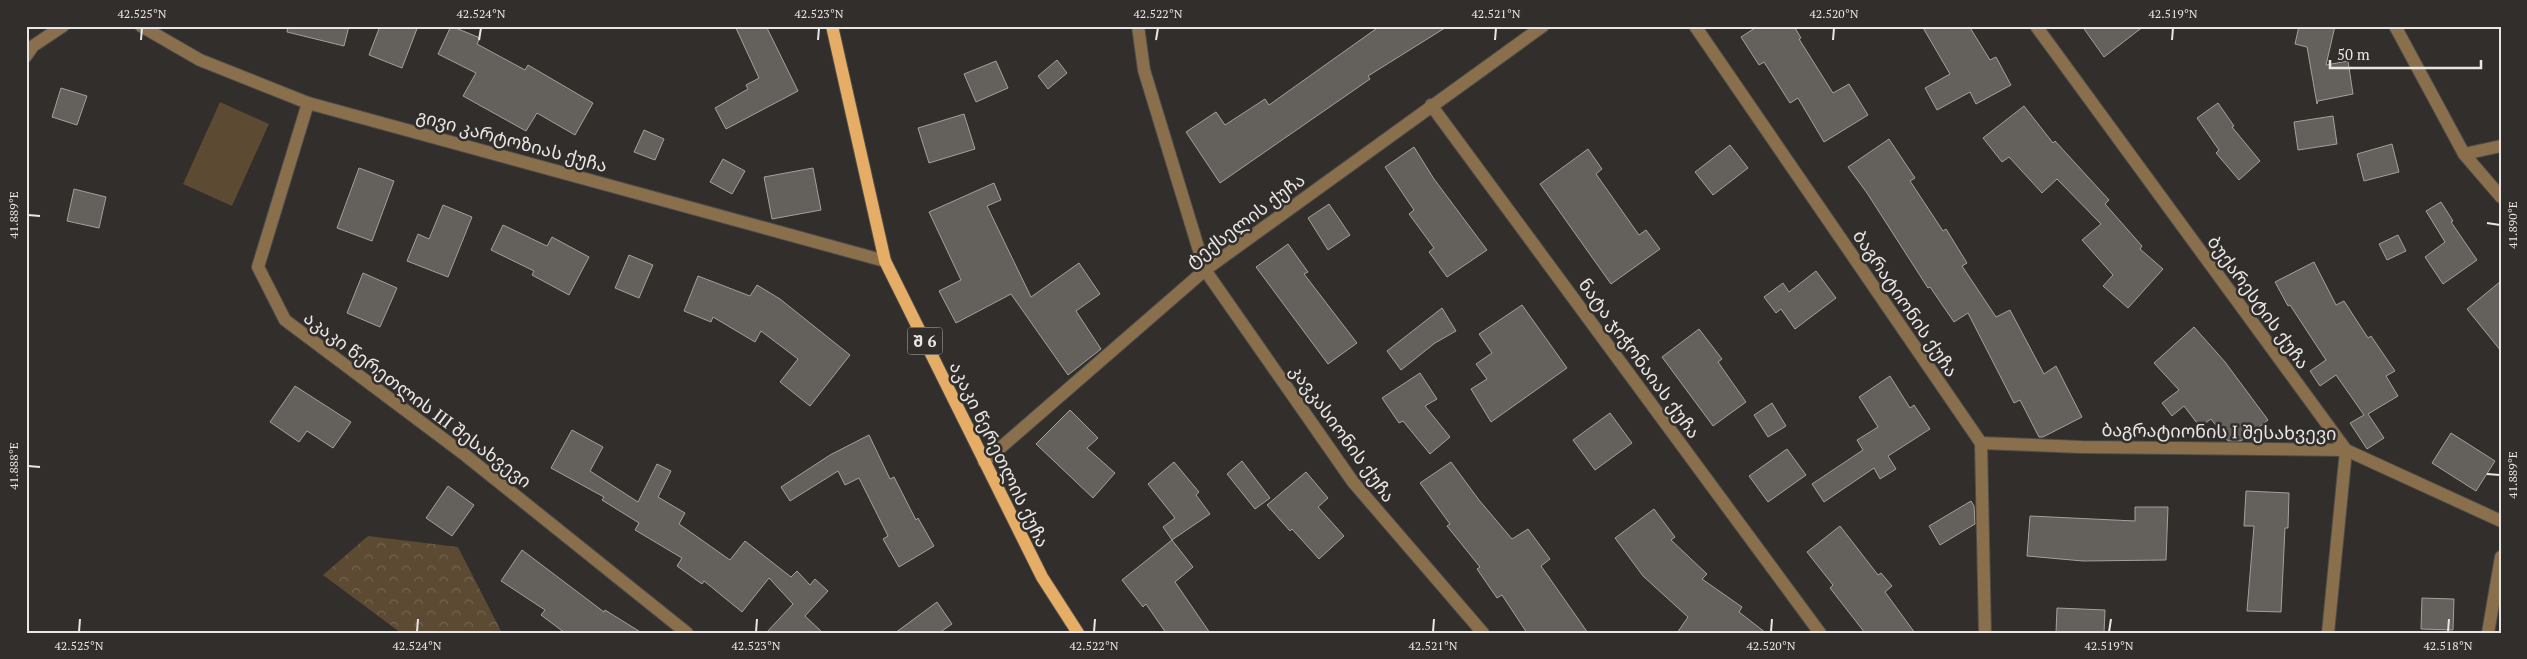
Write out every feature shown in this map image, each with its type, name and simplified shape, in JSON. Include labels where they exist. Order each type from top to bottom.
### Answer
[{"type":"main road","name":"აკაკი წერეთლის ქუჩა","points":[[832,26],[885,260],[1042,577],[1078,633]]},
{"type":"street","points":[[26,56],[33,46],[63,26]]},
{"type":"street","name":"გივი კარტოზიას ქუჩა","points":[[141,26],[200,60],[308,103],[885,260]]},
{"type":"street","name":"კავკასიონის ქუჩა","points":[[1138,26],[1144,70],[1204,270],[1354,482],[1483,633]]},
{"type":"street","name":"ტექსელის ქუჩა","points":[[984,462],[1204,270],[1543,26]]},
{"type":"street","name":"ბაგრატიონის ქუჩა","points":[[1695,26],[1981,443]]},
{"type":"street","name":"ბუქარესტის ქუჩა","points":[[2036,26],[2346,450]]},
{"type":"street","points":[[2395,26],[2464,154],[2501,197]]},
{"type":"street","name":"აკაკი წერეთლის III შესახვევი","points":[[308,103],[258,267],[285,320],[465,455],[687,633]]},
{"type":"street","name":"ნატა ჯიჭონაიას ქუჩა","points":[[1431,105],[1820,633]]},
{"type":"street","points":[[2464,154],[2501,146]]},
{"type":"street","points":[[1981,443],[1985,633]]},
{"type":"street","name":"ბაგრატიონის I შესახვევი","points":[[1981,443],[2081,447],[2346,450],[2501,521]]},
{"type":"street","points":[[2328,633],[2346,450]]},
{"type":"street","points":[[2488,633],[2501,557]]},
{"type":"green space","points":[[220,102],[269,124],[232,206],[183,184]]},
{"type":"green space","points":[[368,536],[458,547],[502,633],[401,633],[323,575]]},
{"type":"building","points":[[288,26],[349,26],[344,46],[287,32]]},
{"type":"building","points":[[380,26],[418,26],[402,68],[369,55]]},
{"type":"building","points":[[451,26],[480,38],[477,44],[525,70],[528,65],[593,103],[575,135],[537,113],[526,131],[463,96],[476,73],[438,54]]},
{"type":"building","points":[[735,26],[766,26],[798,91],[726,129],[715,108],[748,89],[746,85],[759,78]]},
{"type":"building","points":[[1380,26],[1448,26],[1368,76],[1370,79],[1220,183],[1186,132],[1216,112],[1225,125],[1265,99],[1269,105]]},
{"type":"building","points":[[1758,26],[1794,26],[1801,38],[1799,39],[1833,93],[1849,84],[1868,115],[1824,142],[1798,98],[1790,103],[1764,62],[1759,65],[1741,37]]},
{"type":"building","points":[[1922,26],[1969,26],[1990,60],[1996,57],[2011,85],[1976,104],[1970,92],[1937,110],[1925,88],[1950,74]]},
{"type":"building","points":[[2082,26],[2144,26],[2104,57]]},
{"type":"building","points":[[2299,26],[2335,26],[2326,65],[2348,61],[2353,94],[2318,101],[2317,104],[2307,47],[2295,44]]},
{"type":"building","points":[[1057,60],[1067,73],[1048,89],[1038,76]]},
{"type":"building","points":[[996,61],[1008,88],[976,102],[964,74]]},
{"type":"building","points":[[61,88],[87,96],[77,125],[52,117]]},
{"type":"building","points":[[2218,103],[2234,126],[2232,127],[2260,161],[2239,180],[2216,153],[2219,150],[2197,118]]},
{"type":"building","points":[[2024,106],[2053,143],[2055,141],[2109,200],[2105,204],[2142,246],[2140,249],[2163,269],[2128,308],[2103,286],[2113,275],[2082,240],[2101,224],[2057,179],[2042,193],[2009,157],[2002,162],[1983,138]]},
{"type":"building","points":[[964,114],[975,149],[929,163],[918,128]]},
{"type":"building","points":[[2333,116],[2337,144],[2298,150],[2294,122]]},
{"type":"building","points":[[644,130],[664,139],[655,160],[634,152]]},
{"type":"building","points":[[1889,139],[1915,178],[1910,181],[1943,231],[1946,229],[1967,263],[1962,266],[1996,317],[2010,310],[2044,374],[2056,366],[2082,417],[2043,437],[2039,437],[2020,400],[2014,403],[1968,313],[1954,322],[1930,287],[1928,288],[1867,193],[1848,167]]},
{"type":"building","points":[[2392,144],[2399,172],[2364,181],[2357,154]]},
{"type":"building","points":[[1730,145],[1748,168],[1713,195],[1695,172]]},
{"type":"building","points":[[1414,147],[1434,179],[1487,250],[1447,277],[1429,252],[1434,248],[1409,214],[1414,210],[1385,167]]},
{"type":"building","points":[[1588,149],[1602,169],[1596,174],[1639,235],[1646,230],[1660,249],[1611,284],[1540,184]]},
{"type":"building","points":[[723,159],[745,171],[732,194],[710,182]]},
{"type":"building","points":[[359,168],[394,181],[372,241],[337,228]]},
{"type":"building","points":[[813,168],[821,210],[772,219],[764,177]]},
{"type":"building","points":[[994,183],[1001,200],[987,206],[1031,297],[1079,263],[1100,294],[1076,311],[1101,349],[1068,375],[1011,294],[956,323],[939,291],[961,280],[929,212]]},
{"type":"building","points":[[74,189],[106,197],[99,228],[67,221]]},
{"type":"building","points":[[2441,202],[2453,221],[2451,222],[2477,260],[2443,284],[2425,257],[2445,242],[2426,211]]},
{"type":"building","points":[[1329,204],[1350,235],[1328,250],[1308,218]]},
{"type":"building","points":[[443,205],[472,217],[448,277],[407,261],[418,234],[429,239]]},
{"type":"building","points":[[503,225],[547,246],[552,237],[589,257],[569,295],[532,275],[534,271],[491,250]]},
{"type":"building","points":[[2398,235],[2406,251],[2387,260],[2379,244]]},
{"type":"building","points":[[1288,244],[1308,272],[1304,274],[1357,343],[1328,364],[1256,267]]},
{"type":"building","points":[[629,255],[653,265],[639,298],[615,288]]},
{"type":"building","points":[[2314,262],[2336,305],[2344,301],[2368,338],[2371,336],[2395,371],[2386,376],[2398,396],[2368,414],[2384,438],[2367,449],[2350,423],[2364,415],[2336,375],[2320,386],[2310,371],[2326,360],[2290,305],[2288,306],[2275,282]]},
{"type":"building","points":[[1816,271],[1836,298],[1795,329],[1781,309],[1776,313],[1764,297],[1783,283],[1789,292]]},
{"type":"building","points":[[363,273],[397,288],[380,327],[347,313]]},
{"type":"building","points":[[698,276],[750,296],[757,285],[780,299],[850,355],[810,406],[780,382],[798,359],[761,331],[755,342],[713,317],[711,322],[684,311]]},
{"type":"building","points":[[2501,281],[2501,351],[2467,309]]},
{"type":"building","points":[[1522,305],[1567,368],[1491,422],[1471,389],[1487,379],[1476,364],[1492,353],[1479,334]]},
{"type":"building","points":[[1442,308],[1456,331],[1435,343],[1401,370],[1387,351]]},
{"type":"building","points":[[2194,327],[2225,362],[2268,420],[2241,441],[2228,441],[2211,419],[2200,427],[2184,406],[2172,416],[2162,403],[2179,390],[2154,363]]},
{"type":"building","points":[[1699,329],[1722,359],[1718,362],[1746,402],[1713,426],[1662,357]]},
{"type":"building","points":[[1420,373],[1437,399],[1425,406],[1450,437],[1430,454],[1403,421],[1399,423],[1382,398]]},
{"type":"building","points":[[1890,376],[1910,408],[1914,405],[1930,429],[1888,456],[1896,469],[1880,479],[1874,468],[1824,502],[1812,484],[1863,450],[1857,440],[1878,427],[1859,397]]},
{"type":"building","points":[[295,386],[351,422],[333,448],[307,431],[299,442],[270,422]]},
{"type":"building","points":[[1772,403],[1786,426],[1768,437],[1754,415]]},
{"type":"building","points":[[1070,410],[1098,438],[1087,448],[1115,473],[1093,498],[1036,444]]},
{"type":"building","points":[[1610,413],[1632,443],[1595,470],[1573,440]]},
{"type":"building","points":[[572,430],[603,447],[590,471],[638,502],[657,464],[671,471],[658,497],[685,513],[679,524],[730,560],[745,541],[791,577],[797,571],[810,585],[815,579],[828,591],[805,616],[823,633],[766,633],[793,604],[769,578],[742,612],[704,581],[702,584],[677,566],[682,558],[635,530],[639,523],[602,500],[604,497],[551,468]]},
{"type":"building","points":[[2451,433],[2495,461],[2476,491],[2432,463]]},
{"type":"building","points":[[869,435],[890,479],[894,477],[916,520],[918,518],[934,546],[899,567],[883,539],[888,536],[859,478],[845,485],[838,471],[790,501],[781,487],[830,455]]},
{"type":"building","points":[[1787,449],[1806,475],[1768,502],[1749,476]]},
{"type":"building","points":[[1242,461],[1270,498],[1255,509],[1227,474]]},
{"type":"building","points":[[1174,462],[1199,492],[1196,495],[1210,514],[1172,540],[1163,527],[1175,518],[1148,484]]},
{"type":"building","points":[[1451,462],[1479,500],[1512,539],[1528,529],[1550,559],[1541,566],[1588,633],[1527,633],[1502,595],[1497,598],[1477,569],[1480,567],[1447,526],[1450,524],[1420,483]]},
{"type":"building","points":[[1306,472],[1328,498],[1318,507],[1344,536],[1319,559],[1267,505]]},
{"type":"building","points":[[448,486],[474,505],[452,536],[426,518]]},
{"type":"building","points":[[2246,491],[2289,493],[2288,528],[2285,528],[2281,612],[2247,611],[2254,526],[2244,526]]},
{"type":"building","points":[[1971,501],[1974,506],[1975,524],[1940,545],[1929,526]]},
{"type":"building","points":[[2135,507],[2168,507],[2166,560],[2083,561],[2027,556],[2030,516],[2135,521]]},
{"type":"building","points":[[1654,509],[1675,537],[1671,540],[1707,574],[1702,579],[1742,607],[1739,612],[1766,633],[1677,633],[1688,617],[1643,576],[1615,538]]},
{"type":"building","points":[[1840,526],[1878,575],[1881,573],[1892,586],[1885,592],[1915,633],[1865,633],[1830,588],[1833,585],[1807,552]]},
{"type":"building","points":[[1172,540],[1193,567],[1175,582],[1210,633],[1166,633],[1146,604],[1143,607],[1122,580]]},
{"type":"building","points":[[522,550],[604,612],[605,610],[642,633],[565,633],[541,615],[545,610],[501,581]]},
{"type":"building","points":[[2422,598],[2454,599],[2453,630],[2421,629]]},
{"type":"building","points":[[937,602],[952,624],[939,633],[895,633]]},
{"type":"building","points":[[2057,608],[2105,610],[2104,633],[2056,633]]}]
